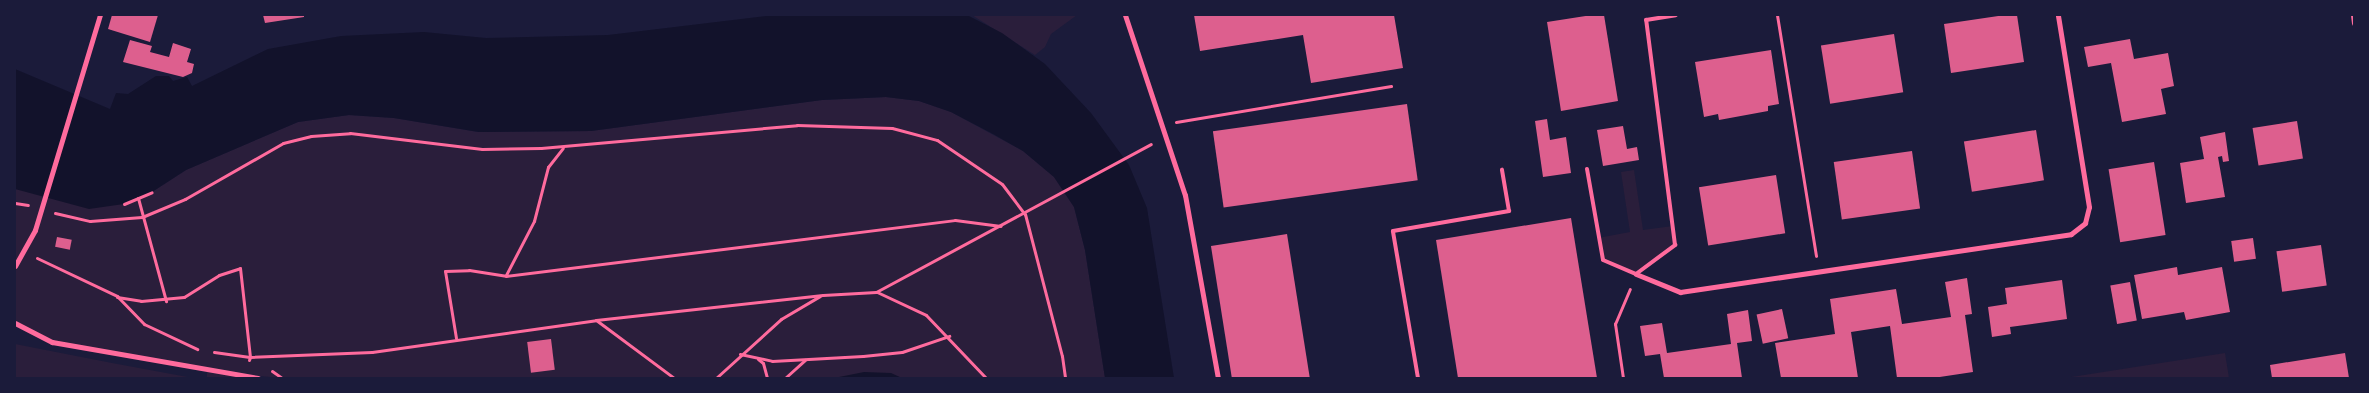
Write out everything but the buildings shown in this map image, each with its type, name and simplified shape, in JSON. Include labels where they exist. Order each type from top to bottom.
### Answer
[{"type":"street","points":[[15,266],[35,230],[86,68],[100,15]]},
{"type":"street","points":[[1125,15],[1185,195],[1218,378]]},
{"type":"street","points":[[1636,274],[1680,292],[2070,234],[2085,224],[2090,207],[2058,15]]},
{"type":"street","points":[[2353,15],[2354,23]]},
{"type":"street","points":[[15,323],[52,342],[208,372],[258,378]]},
{"type":"lane","points":[[1587,169],[1603,260],[1636,274],[1675,245],[1646,20],[1676,15]]},
{"type":"lane","points":[[1418,378],[1393,231],[1509,212],[1502,170]]},
{"type":"path","points":[[1777,15],[1818,272]]},
{"type":"path","points":[[1160,124],[1391,86]]},
{"type":"path","points":[[68,216],[110,222],[142,217],[185,199],[283,143],[311,136],[350,133],[482,149],[563,147],[797,125],[892,128],[937,140],[1002,184],[1025,214],[1062,356],[1065,378]]},
{"type":"path","points":[[117,296],[144,324],[163,336],[197,349],[250,357],[372,352],[456,338],[596,320],[823,295],[876,292],[1025,214],[1151,144]]},
{"type":"path","points":[[506,276],[534,221],[548,167],[563,147]]},
{"type":"path","points":[[124,204],[152,192]]},
{"type":"path","points":[[138,198],[166,301]]},
{"type":"path","points":[[456,338],[445,271],[469,270],[506,276],[927,222],[955,220],[1002,226]]},
{"type":"path","points":[[22,254],[47,260],[117,296],[131,300],[166,301],[184,298],[219,275],[240,268],[250,357],[244,375]]},
{"type":"path","points":[[1623,378],[1616,324],[1636,274]]},
{"type":"path","points":[[876,292],[926,315],[949,336],[986,378]]},
{"type":"path","points":[[716,378],[740,354],[782,319],[823,295]]},
{"type":"path","points":[[596,320],[674,378]]},
{"type":"path","points":[[740,354],[758,358],[806,360],[902,352],[949,336]]},
{"type":"path","points":[[208,372],[214,352]]},
{"type":"path","points":[[758,358],[763,363],[767,378]]},
{"type":"path","points":[[785,378],[806,360]]},
{"type":"shaded area","points":[[775,15],[967,15],[1002,33],[1045,64],[1091,113],[1129,165],[1147,208],[1174,378],[1105,378],[1085,250],[1074,207],[1054,177],[1023,151],[993,134],[951,112],[919,101],[886,97],[822,100],[591,131],[479,132],[394,118],[349,115],[298,122],[186,170],[152,192],[124,204],[89,209],[15,189],[15,69],[110,109],[116,93],[128,94],[156,76],[169,76],[173,81],[187,77],[192,86],[268,49],[341,36],[424,32],[486,38],[608,35]]},
{"type":"shaded area","points":[[972,15],[1077,15],[1051,34],[1045,47],[1035,55]]},
{"type":"shaded area","points":[[886,97],[919,101],[951,112],[1023,151],[1054,177],[1074,207],[1085,250],[1105,378],[282,378],[249,375],[258,378],[207,378],[207,371],[52,342],[15,323],[15,189],[152,192],[186,170],[298,122],[349,115],[394,118],[478,132],[591,131],[822,100]]},
{"type":"shaded area","points":[[1634,170],[1643,230],[1673,226],[1675,245],[1636,274],[1603,260],[1598,238],[1630,232],[1621,172]]},
{"type":"shaded area","points":[[15,344],[112,363],[193,378],[15,377]]},
{"type":"shaded area","points":[[2225,353],[2229,378],[2065,378]]},
{"type":"shaded area","points":[[864,372],[891,373],[902,378],[834,378]]}]
